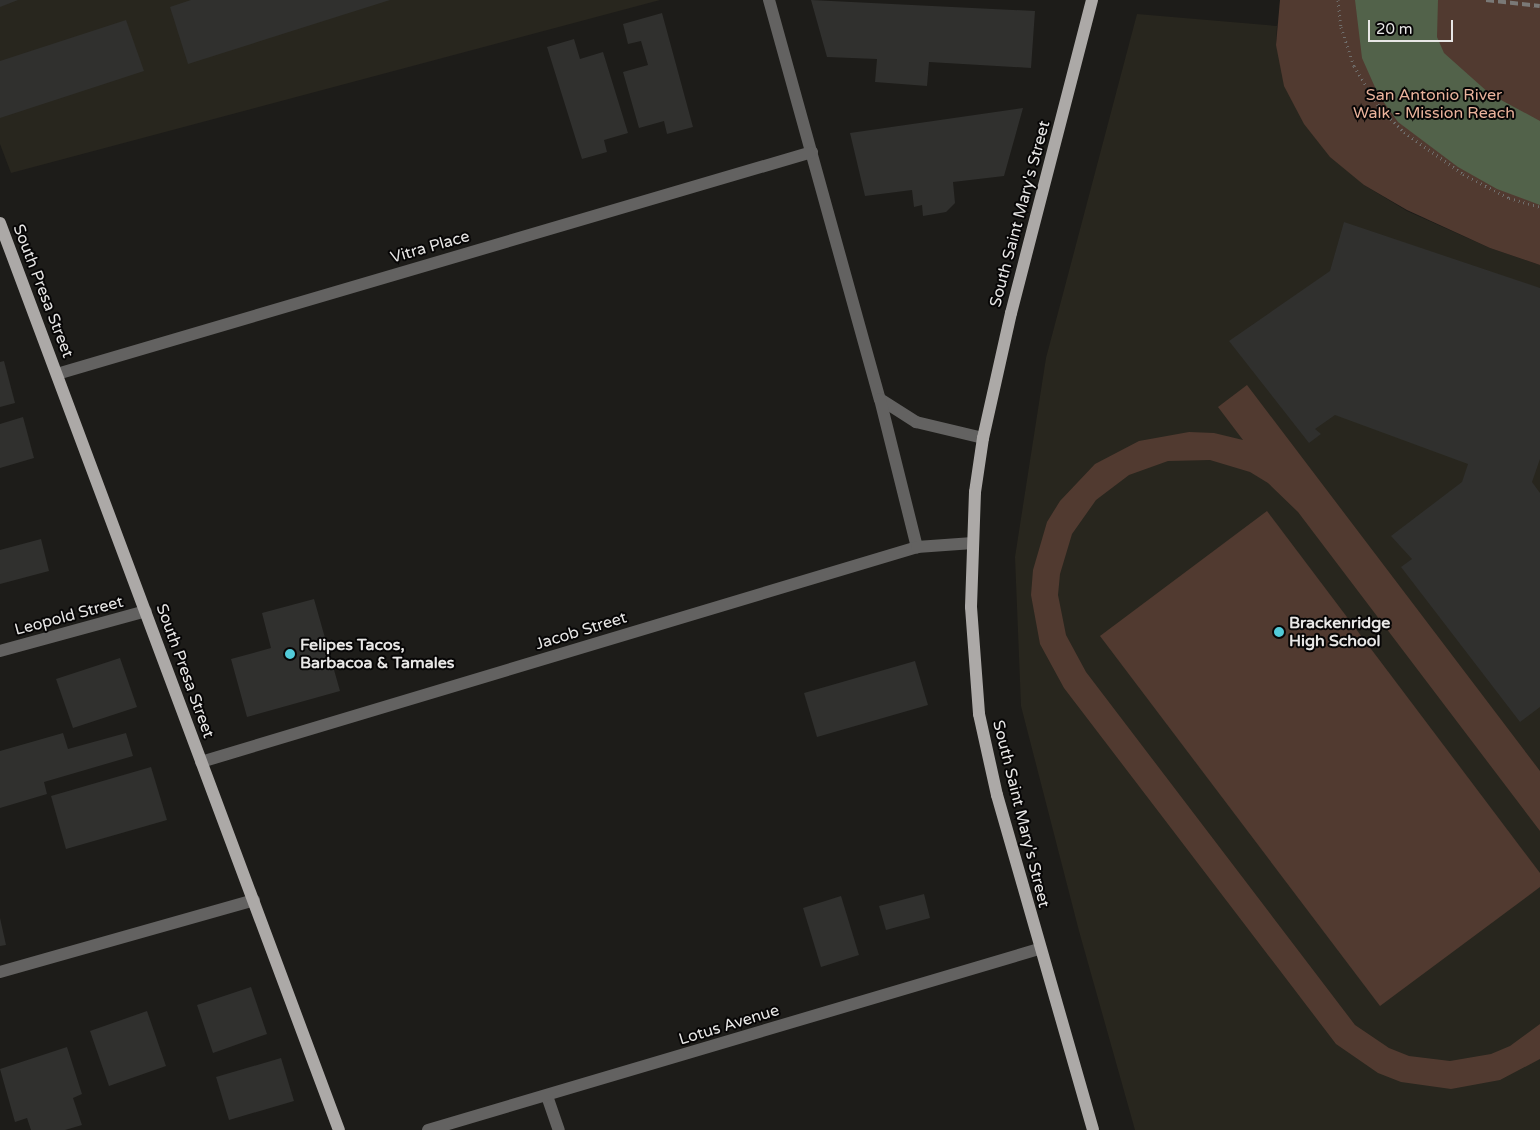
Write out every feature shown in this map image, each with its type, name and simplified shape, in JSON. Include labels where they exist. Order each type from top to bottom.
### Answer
[{"type":"main road","name":"South Saint Mary's Street","points":[[1092,0],[1011,313],[983,438],[975,492],[971,607],[979,714],[997,795],[1039,949],[1093,1130]]},
{"type":"main road","name":"South Presa Street","points":[[0,223],[3,241],[57,374],[338,1130]]},
{"type":"street","points":[[769,0],[880,400],[917,547]]},
{"type":"street","name":"Vitra Place","points":[[57,374],[812,152]]},
{"type":"street","points":[[880,400],[916,422],[983,438]]},
{"type":"street","name":"Jacob Street","points":[[201,762],[917,547],[973,543]]},
{"type":"street","name":"Leopold Street","points":[[0,651],[146,611]]},
{"type":"street","points":[[0,972],[254,900]]},
{"type":"street","name":"Lotus Avenue","points":[[428,1130],[1039,949]]},
{"type":"street","points":[[547,1096],[559,1130]]},
{"type":"path","points":[[1338,0],[1341,27],[1354,66],[1380,108],[1424,146],[1463,174],[1509,198],[1540,207]]},
{"type":"shaded area","points":[[0,0],[660,0],[11,173],[0,144]]},
{"type":"shaded area","points":[[1355,0],[1438,0],[1437,37],[1444,53],[1490,94],[1540,121],[1540,205],[1497,189],[1458,167],[1398,122],[1378,94],[1362,58]]},
{"type":"shaded area","name":"Brackenridge High School","points":[[1137,14],[1277,26],[1276,45],[1364,185],[1407,211],[1490,248],[1540,265],[1540,1130],[1135,1130],[1079,931],[1021,706],[1015,557],[1046,358]]},
{"type":"green space","name":"San Antonio River Walk - Mission Reach","points":[[1280,0],[1540,0],[1540,265],[1490,248],[1407,210],[1364,185],[1330,157],[1304,124],[1284,86],[1276,45]]},
{"type":"green space","points":[[1247,385],[1540,771],[1540,831],[1298,512],[1268,483],[1250,472],[1210,460],[1168,461],[1129,475],[1096,500],[1072,534],[1060,574],[1058,595],[1066,635],[1086,672],[1355,1025],[1389,1048],[1409,1056],[1450,1061],[1491,1054],[1510,1046],[1540,1024],[1540,1059],[1500,1080],[1451,1089],[1401,1082],[1378,1073],[1336,1044],[1064,688],[1040,644],[1031,595],[1033,570],[1047,522],[1060,501],[1095,464],[1139,441],[1189,432],[1214,433],[1243,440],[1218,407]]},
{"type":"green space","points":[[1267,511],[1540,873],[1540,887],[1380,1006],[1100,636]]},
{"type":"building","points":[[0,0],[18,0],[0,7]]},
{"type":"building","points":[[191,0],[390,0],[188,64],[170,7]]},
{"type":"building","points":[[811,0],[1035,11],[1031,68],[929,62],[927,86],[875,82],[877,59],[827,57]]},
{"type":"building","points":[[662,13],[693,127],[667,134],[664,121],[639,128],[623,72],[648,65],[641,41],[628,44],[623,24]]},
{"type":"building","points":[[126,20],[144,71],[0,118],[0,61]]},
{"type":"building","points":[[574,39],[580,59],[603,52],[628,133],[604,140],[607,152],[582,159],[547,47]]},
{"type":"building","points":[[1023,108],[1004,176],[953,182],[955,203],[946,212],[923,216],[922,205],[914,207],[912,190],[865,196],[850,133]]},
{"type":"building","points":[[1344,222],[1540,288],[1540,459],[1532,482],[1540,493],[1540,707],[1520,722],[1401,567],[1412,559],[1391,536],[1462,482],[1468,464],[1335,415],[1315,429],[1321,434],[1309,443],[1229,341],[1330,271]]},
{"type":"building","points":[[4,361],[15,403],[0,407],[0,362]]},
{"type":"building","points":[[23,417],[34,458],[0,468],[0,424]]},
{"type":"building","points":[[41,539],[49,571],[0,584],[0,550]]},
{"type":"building","name":"Felipes Tacos, Barbacoa & Tamales","points":[[314,599],[340,691],[247,717],[231,659],[271,648],[262,613]]},
{"type":"building","points":[[120,658],[137,707],[73,728],[56,679]]},
{"type":"building","points":[[915,661],[928,705],[817,737],[804,693]]},
{"type":"building","points":[[63,733],[68,749],[126,733],[133,756],[44,782],[47,794],[0,808],[0,751]]},
{"type":"building","points":[[151,767],[167,820],[66,849],[51,796]]},
{"type":"building","points":[[924,894],[930,918],[886,930],[879,906]]},
{"type":"building","points":[[841,896],[859,955],[821,967],[803,908]]},
{"type":"building","points":[[0,918],[6,945],[0,946]]},
{"type":"building","points":[[251,987],[267,1034],[213,1053],[197,1005]]},
{"type":"building","points":[[147,1011],[166,1066],[109,1086],[90,1031]]},
{"type":"building","points":[[67,1047],[82,1094],[73,1098],[82,1125],[65,1130],[31,1130],[27,1118],[15,1122],[0,1069]]},
{"type":"building","points":[[281,1058],[294,1101],[229,1120],[216,1077]]},
{"type":"railway","points":[[1486,0],[1540,6]]},
{"type":"place","name":"Brackenridge High School","points":[[1279,632]]},
{"type":"place","name":"Felipes Tacos, Barbacoa & Tamales","points":[[290,654]]}]
